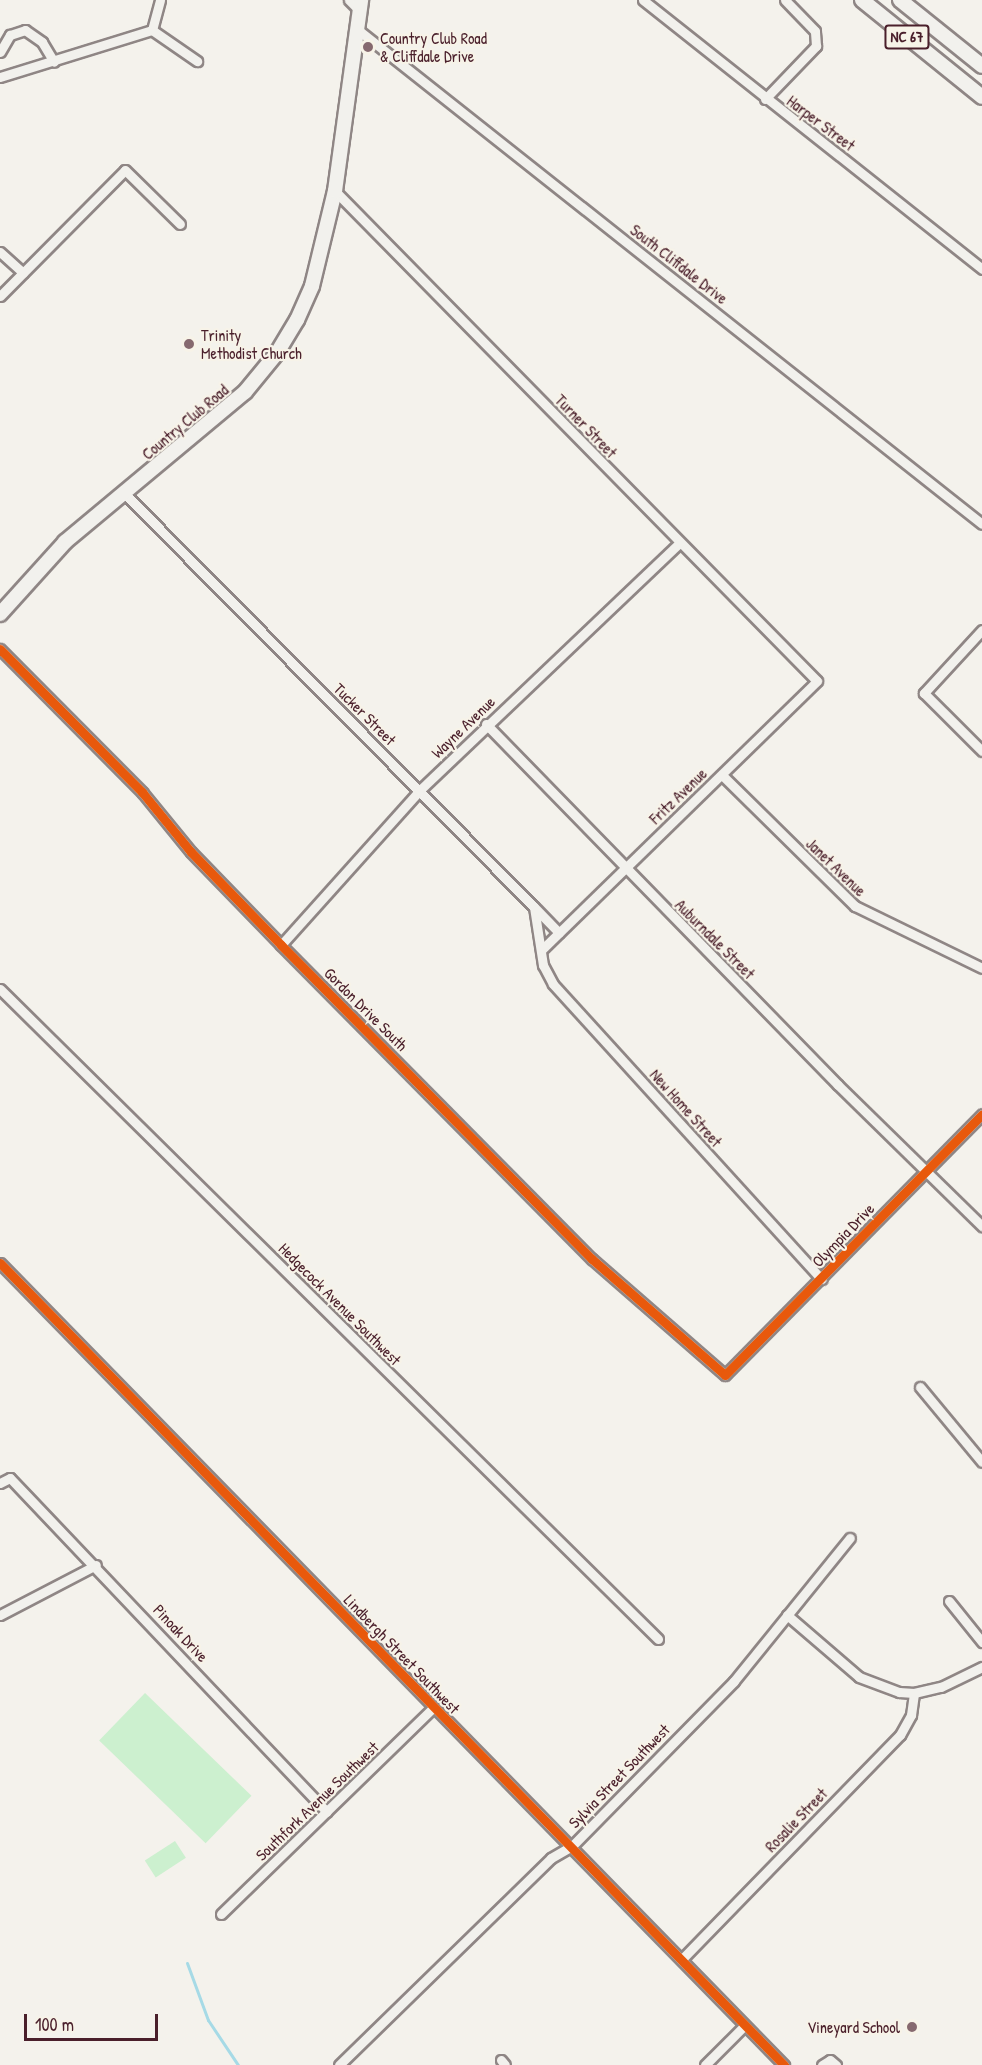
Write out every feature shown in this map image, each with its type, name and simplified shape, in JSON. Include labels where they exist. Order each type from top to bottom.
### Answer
[{"type":"main road","name":"NC 67","points":[[862,0],[982,97]]},
{"type":"main road","name":"NC 67","points":[[900,0],[982,66]]},
{"type":"main road","name":"Country Club Road","points":[[0,614],[65,542],[222,415],[277,353],[312,286],[335,191],[360,5]]},
{"type":"street","points":[[152,30],[160,0]]},
{"type":"street","points":[[349,0],[360,5]]},
{"type":"street","name":"Harper Street","points":[[643,0],[982,269]]},
{"type":"street","points":[[765,99],[816,46],[815,31],[784,0]]},
{"type":"street","name":"South Cliffdale Drive","points":[[357,29],[982,524]]},
{"type":"street","points":[[0,52],[10,35],[25,30],[42,42],[54,62]]},
{"type":"street","points":[[152,30],[197,61]]},
{"type":"street","points":[[0,77],[152,30]]},
{"type":"street","points":[[0,296],[125,170],[180,224]]},
{"type":"street","name":"Turner Street","points":[[335,191],[817,681]]},
{"type":"street","points":[[0,252],[23,273]]},
{"type":"street","name":"Tucker Street","points":[[125,494],[559,933]]},
{"type":"street","name":"Wayne Avenue","points":[[281,945],[420,790],[486,724],[679,543]]},
{"type":"street","points":[[982,630],[924,693],[982,751]]},
{"type":"street","name":"Gordon Drive South","points":[[0,649],[142,792],[191,852],[281,945],[592,1259],[725,1375]]},
{"type":"street","name":"Fritz Avenue","points":[[559,933],[817,681]]},
{"type":"street","name":"Auburndale Street","points":[[486,724],[924,1172],[982,1226]]},
{"type":"street","name":"Janet Avenue","points":[[722,775],[855,906],[982,968]]},
{"type":"street","points":[[534,907],[541,950]]},
{"type":"street","points":[[541,950],[559,933]]},
{"type":"street","name":"New Home Street","points":[[541,950],[553,984],[577,1014],[660,1097],[741,1194],[821,1279]]},
{"type":"street","name":"Hedgecock Avenue Southwest","points":[[0,989],[658,1640]]},
{"type":"street","name":"Olympia Drive","points":[[725,1375],[982,1114]]},
{"type":"street","name":"Lindbergh Street Southwest","points":[[0,1263],[784,2065]]},
{"type":"street","points":[[920,1387],[982,1462]]},
{"type":"street","name":"Pinoak Drive","points":[[0,1483],[10,1478],[96,1565],[327,1812]]},
{"type":"street","name":"Sylvia Street Southwest","points":[[339,2065],[551,1858],[572,1846],[734,1681],[850,1538]]},
{"type":"street","points":[[0,1615],[96,1565]]},
{"type":"street","points":[[949,1601],[982,1642]]},
{"type":"street","points":[[787,1616],[859,1677],[914,1693],[963,1679],[982,1666]]},
{"type":"street","name":"Rosalie Street","points":[[682,1959],[900,1735],[911,1715],[914,1693]]},
{"type":"street","name":"Southfork Avenue Southwest","points":[[221,1914],[434,1708]]},
{"type":"street","points":[[705,2065],[744,2026]]},
{"type":"street","points":[[822,2065],[830,2060],[836,2065]]},
{"type":"green space","points":[[145,1693],[251,1796],[206,1843],[99,1740]]},
{"type":"green space","points":[[175,1841],[186,1858],[156,1877],[145,1861]]},
{"type":"waterway","points":[[187,1963],[208,2020],[238,2065]]},
{"type":"cycle path","points":[[0,649],[142,792],[191,852],[281,945],[592,1259],[725,1375],[982,1114]]},
{"type":"cycle path","points":[[0,1263],[784,2065]]},
{"type":"place","name":"Country Club Road & Cliffdale Drive","points":[[368,47]]},
{"type":"place","name":"Trinity Methodist Church","points":[[189,344]]},
{"type":"place","name":"Vineyard School","points":[[912,2027]]}]
